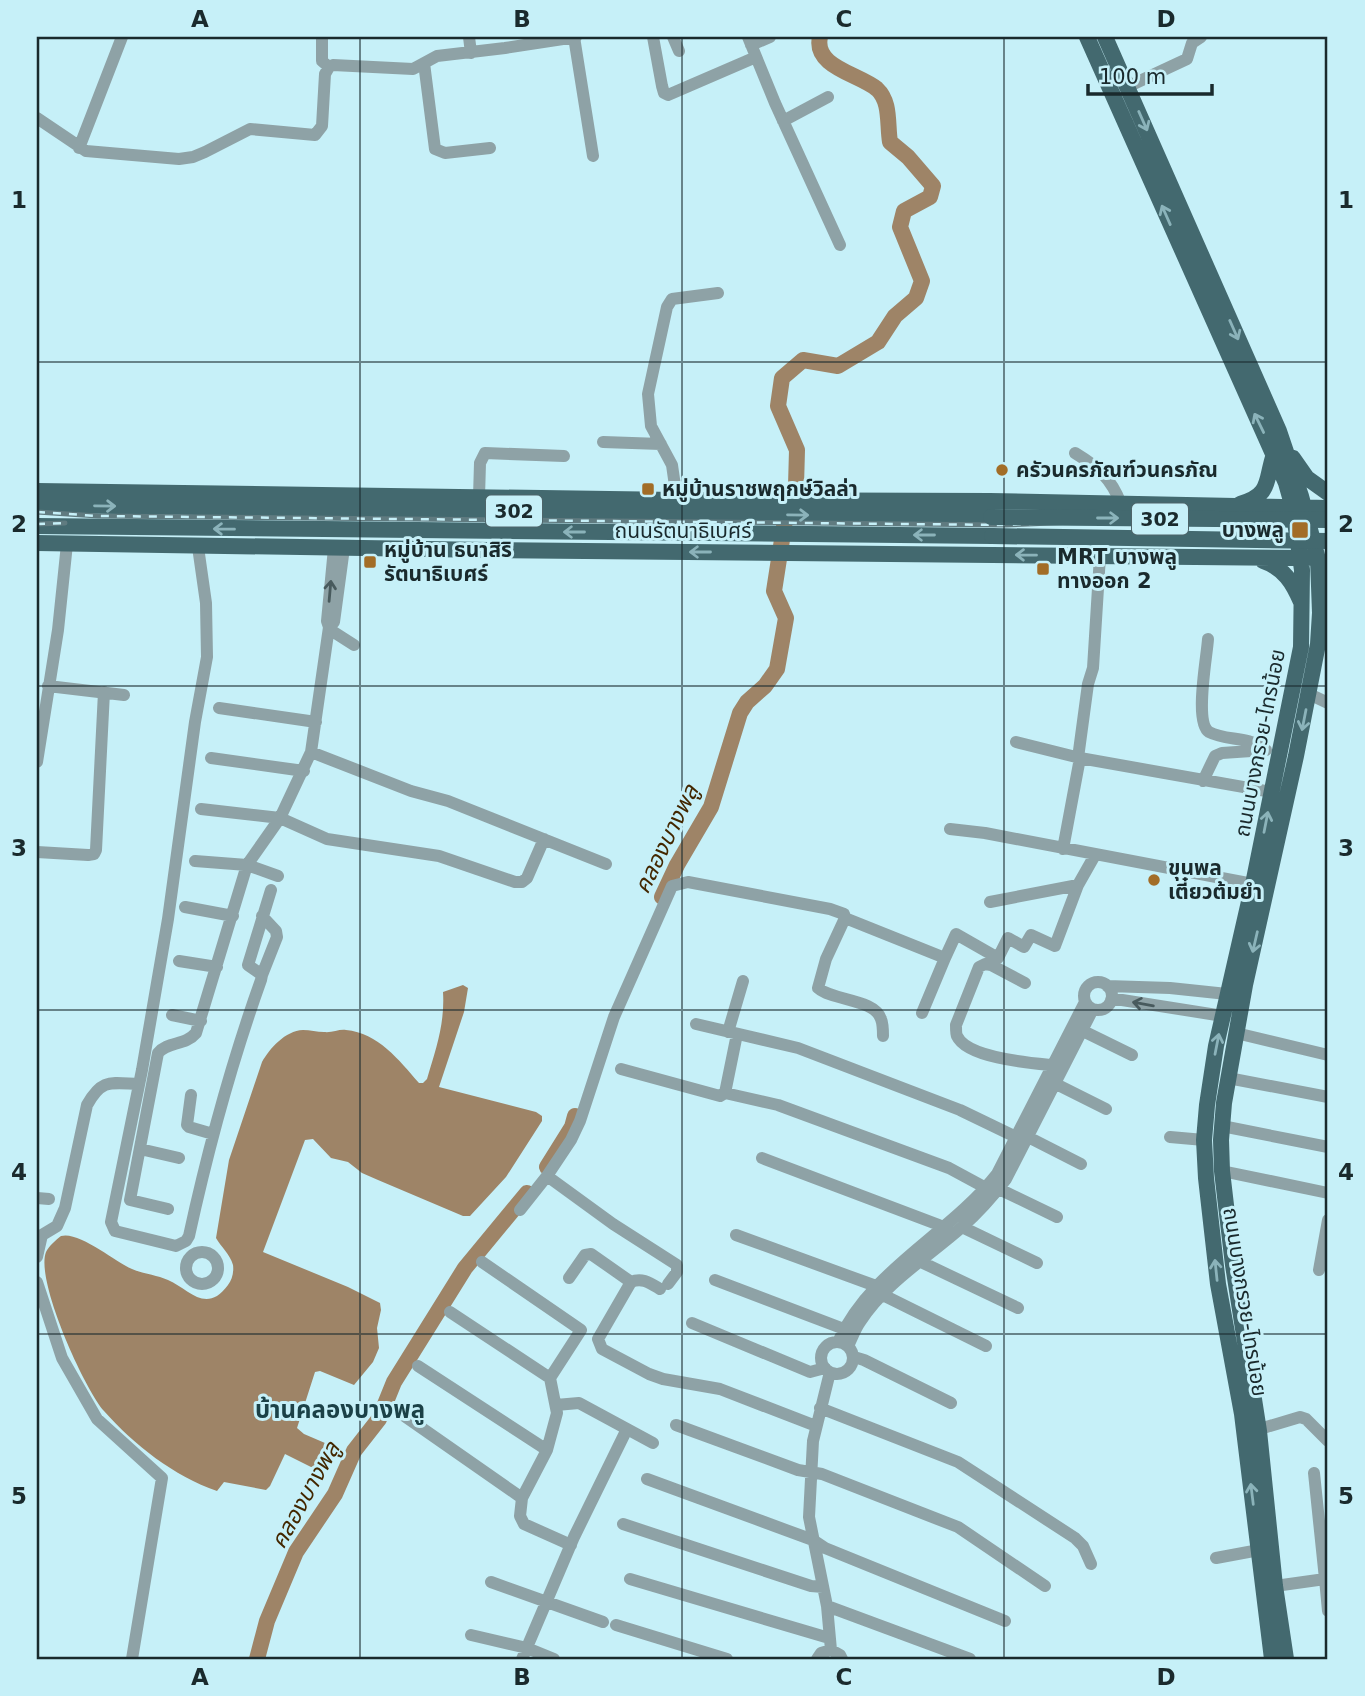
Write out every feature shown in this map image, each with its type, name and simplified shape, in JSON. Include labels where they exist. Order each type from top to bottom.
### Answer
[{"type":"main road","name":"ถนนบางกรวย-ไทรน้อย","points":[[1087,37],[1323,559],[1324,601],[1318,644],[1245,985],[1222,1126],[1222,1171],[1233,1265],[1259,1432],[1275,1586],[1286,1659]]},
{"type":"main road","name":"ถนนบางกรวย-ไทรน้อย","points":[[1105,37],[1279,431],[1299,508],[1301,647],[1253,884],[1227,994],[1207,1105],[1205,1140],[1206,1178],[1217,1284],[1240,1403],[1272,1659]]},
{"type":"main road","points":[[1112,94],[1128,87]]},
{"type":"main road","points":[[1279,431],[1296,465],[1307,478],[1328,493]]},
{"type":"main road","points":[[1206,507],[1241,504],[1255,499],[1270,480],[1274,454]]},
{"type":"main road","name":"ถนนรัตนาธิเบศร์","points":[[37,491],[479,498],[1121,503],[1328,508]]},
{"type":"main road","points":[[259,508],[500,498]]},
{"type":"main road","name":"ถนนรัตนาธิเบศร์","points":[[37,505],[1328,520]]},
{"type":"main road","points":[[1168,557],[1189,552],[1196,545],[1201,531],[1195,514],[1188,509],[1172,506]]},
{"type":"main road","name":"ถนนรัตนาธิเบศร์","points":[[37,527],[1328,541]]},
{"type":"main road","points":[[258,530],[488,550]]},
{"type":"main road","name":"ถนนรัตนาธิเบศร์","points":[[37,543],[1323,559]]},
{"type":"main road","points":[[1256,558],[1278,567],[1302,599],[1324,601]]},
{"type":"street","points":[[79,148],[122,37]]},
{"type":"street","points":[[322,37],[321,61],[329,67]]},
{"type":"street","points":[[469,37],[471,53]]},
{"type":"street","points":[[37,118],[79,148],[95,152],[179,159],[193,157],[250,129],[314,135],[323,126],[325,74],[329,67],[342,64],[413,69],[437,56],[575,37],[593,156]]},
{"type":"street","points":[[653,37],[662,86],[666,94],[670,95],[756,57]]},
{"type":"street","points":[[673,37],[678,51]]},
{"type":"street","points":[[770,37],[750,41],[840,246]]},
{"type":"street","points":[[1128,87],[1187,60],[1193,39]]},
{"type":"street","points":[[424,63],[435,149],[445,153],[490,148]]},
{"type":"street","points":[[783,121],[828,97]]},
{"type":"street","points":[[677,500],[672,465],[652,426],[648,394],[667,307],[672,299],[718,293]]},
{"type":"street","points":[[603,442],[661,444]]},
{"type":"street","points":[[479,498],[480,463],[485,453],[564,456]]},
{"type":"street","points":[[1074,453],[1098,467],[1111,481],[1121,503]]},
{"type":"street","points":[[37,762],[38,731],[58,630],[67,544]]},
{"type":"street","points":[[198,547],[206,603],[207,657],[195,722],[168,919],[112,1227],[115,1231],[176,1246],[181,1245],[189,1236],[213,1134],[262,975],[277,937],[262,916]]},
{"type":"street","points":[[168,1209],[130,1200],[158,1053],[167,1046],[180,1044],[191,1038],[201,1021],[247,865],[280,818],[311,752],[329,628],[334,622],[339,548]]},
{"type":"street","points":[[1063,849],[1079,758],[1088,684],[1093,668],[1100,556]]},
{"type":"street","points":[[329,628],[354,645]]},
{"type":"street","points":[[1208,639],[1200,709],[1203,724],[1209,732],[1250,741],[1262,748],[1280,752]]},
{"type":"street","points":[[48,686],[124,695]]},
{"type":"street","points":[[37,852],[88,855],[94,854],[96,850],[104,692]]},
{"type":"street","points":[[1309,694],[1328,703]]},
{"type":"street","points":[[219,708],[316,722]]},
{"type":"street","points":[[1016,742],[1079,758],[1272,792]]},
{"type":"street","points":[[1203,781],[1215,756],[1262,748]]},
{"type":"street","points":[[311,752],[606,863]]},
{"type":"street","points":[[211,758],[304,771]]},
{"type":"street","points":[[201,809],[280,818],[327,839],[439,856],[515,882],[522,882],[527,878],[544,839]]},
{"type":"street","points":[[950,829],[1253,884]]},
{"type":"street","points":[[922,1013],[956,934],[998,958],[1008,938],[1024,947],[1031,934],[1055,946],[1078,885],[1095,855]]},
{"type":"street","points":[[195,861],[247,865],[278,876]]},
{"type":"street","points":[[520,1210],[547,1176],[580,1121],[614,1017],[672,886],[688,882],[830,909],[841,912],[845,918],[945,958]]},
{"type":"street","points":[[990,902],[1078,885]]},
{"type":"street","points":[[262,975],[248,965],[271,890]]},
{"type":"street","points":[[185,907],[233,916]]},
{"type":"street","points":[[845,918],[826,960],[818,988],[877,1011],[883,1036]]},
{"type":"street","points":[[179,961],[217,967]]},
{"type":"street","points":[[1025,983],[991,965],[979,967],[956,1025],[956,1035],[963,1044],[978,1052],[1018,1062],[1051,1065]]},
{"type":"street","points":[[725,1093],[732,1033],[743,981]]},
{"type":"street","points":[[1022,1137],[1081,1030],[1089,1005],[1084,991],[1092,984],[1227,994]]},
{"type":"street","points":[[1089,1005],[1104,1008],[1111,1000],[1107,986]]},
{"type":"street","points":[[1182,1010],[1179,999],[1185,990]]},
{"type":"street","points":[[1111,1000],[1223,1016]]},
{"type":"street","points":[[847,1349],[879,1290],[919,1261],[992,1188],[1006,1180],[1051,1065],[1089,1005]]},
{"type":"street","points":[[172,1015],[201,1021]]},
{"type":"street","points":[[696,1024],[798,1048],[960,1110],[1081,1164]]},
{"type":"street","points":[[1081,1030],[1132,1055]]},
{"type":"street","points":[[1237,1034],[1328,1055]]},
{"type":"street","points":[[621,1069],[714,1095],[725,1093],[778,1105],[949,1168],[1057,1217]]},
{"type":"street","points":[[1228,1079],[1328,1097]]},
{"type":"street","points":[[1054,1083],[1106,1109]]},
{"type":"street","points":[[37,1257],[42,1235],[57,1226],[65,1208],[87,1105],[95,1090],[105,1084],[139,1084]]},
{"type":"street","points":[[191,1095],[187,1125],[213,1134]]},
{"type":"street","points":[[1222,1126],[1328,1147]]},
{"type":"street","points":[[1170,1137],[1205,1140]]},
{"type":"street","points":[[140,1149],[179,1158]]},
{"type":"street","points":[[762,1158],[939,1225],[946,1233]]},
{"type":"street","points":[[1222,1171],[1328,1193]]},
{"type":"street","points":[[547,1176],[613,1224],[677,1265],[677,1272],[664,1286],[643,1280],[631,1282],[591,1254],[584,1255],[569,1278]]},
{"type":"street","points":[[692,1323],[810,1371],[843,1373],[852,1364],[844,1329],[851,1316],[946,1233],[962,1227],[992,1188]]},
{"type":"street","points":[[1319,1270],[1326,1243],[1328,1220]]},
{"type":"street","points":[[962,1227],[1037,1263]]},
{"type":"street","points":[[736,1235],[879,1290],[986,1346]]},
{"type":"street","points":[[181,1245],[190,1256]]},
{"type":"street","points":[[919,1261],[1018,1308]]},
{"type":"street","points":[[482,1262],[582,1331],[550,1378]]},
{"type":"street","points":[[715,1280],[844,1329]]},
{"type":"street","points":[[37,1282],[62,1358],[97,1419],[162,1478],[132,1659]]},
{"type":"street","points":[[631,1282],[598,1339],[602,1349],[649,1374],[720,1389],[816,1426]]},
{"type":"street","points":[[450,1312],[550,1378],[557,1413],[547,1450],[522,1497],[520,1516],[524,1524],[571,1545]]},
{"type":"street","points":[[817,1659],[830,1644],[827,1606],[809,1517],[816,1426],[827,1370],[821,1358],[822,1352],[831,1343],[847,1349],[951,1403]]},
{"type":"street","points":[[418,1366],[547,1450]]},
{"type":"street","points":[[556,1405],[579,1403],[653,1443]]},
{"type":"street","points":[[394,1408],[522,1497]]},
{"type":"street","points":[[820,1408],[958,1462],[1075,1538],[1083,1546],[1091,1564]]},
{"type":"street","points":[[1259,1432],[1300,1417],[1306,1419],[1328,1441]]},
{"type":"street","points":[[676,1425],[798,1470],[883,1496],[958,1527],[1045,1586]]},
{"type":"street","points":[[525,1654],[571,1545],[626,1429]]},
{"type":"street","points":[[1314,1473],[1328,1611]]},
{"type":"street","points":[[647,1479],[813,1540],[825,1548],[1005,1621]]},
{"type":"street","points":[[623,1524],[811,1586],[823,1587]]},
{"type":"street","points":[[1216,1558],[1259,1550]]},
{"type":"street","points":[[630,1579],[830,1644],[842,1659]]},
{"type":"street","points":[[1275,1586],[1325,1579]]},
{"type":"street","points":[[491,1582],[603,1622]]},
{"type":"street","points":[[827,1606],[970,1659]]},
{"type":"street","points":[[616,1625],[727,1659]]},
{"type":"street","points":[[471,1635],[525,1654],[554,1659]]},
{"type":"shaded area","points":[[463,985],[468,988],[464,1012],[439,1087],[536,1112],[542,1116],[542,1121],[506,1177],[470,1216],[463,1216],[362,1173],[348,1162],[331,1158],[313,1139],[305,1140],[263,1252],[380,1303],[377,1328],[379,1348],[373,1362],[354,1385],[320,1371],[315,1372],[297,1428],[325,1443],[323,1454],[316,1466],[311,1467],[285,1454],[266,1490],[224,1482],[217,1491],[185,1477],[128,1436],[95,1399],[74,1358],[54,1309],[45,1266],[46,1252],[61,1236],[77,1238],[132,1269],[168,1280],[198,1297],[205,1299],[220,1294],[232,1278],[233,1270],[230,1257],[216,1238],[229,1160],[262,1062],[269,1051],[284,1037],[296,1031],[358,1032],[387,1049],[419,1083],[423,1083],[427,1079],[439,1036],[443,992]]},
{"type":"waterway","name":"คลองบางพลู","points":[[662,897],[677,865],[711,807],[740,713],[777,669],[786,618],[774,591],[786,514],[796,486],[797,450],[778,406],[782,378],[803,360],[838,366],[878,342],[895,316],[916,298],[922,281],[900,227],[904,211],[930,197],[933,186],[908,157],[890,142],[885,100],[881,94],[869,84],[830,63],[823,56],[820,37]]},
{"type":"waterway","name":"คลองบางพลู","points":[[547,1167],[572,1127],[575,1116]]},
{"type":"waterway","name":"คลองบางพลู","points":[[257,1659],[267,1621],[296,1552],[335,1494],[354,1451],[379,1419],[394,1382],[465,1268],[527,1193]]},
{"type":"railway","points":[[37,512],[98,516],[1005,525],[1121,520],[1328,522]]},
{"type":"railway","points":[[37,524],[65,523]]},
{"type":"railway","points":[[1038,532],[1121,536],[1328,538]]},
{"type":"place","name":"ครัวนครภัณฑ์วนครภัณ","points":[[1002,470]]},
{"type":"place","name":"หมู่บ้านราชพฤกษ์วิลล่า","points":[[648,489]]},
{"type":"place","name":"บางพลู","points":[[1300,530]]},
{"type":"place","name":"หมู่บ้าน ธนาสิริ รัตนาธิเบศร์","points":[[370,562]]},
{"type":"place","name":"MRT บางพลู ทางออก 2","points":[[1043,569]]},
{"type":"place","name":"ขุนพล เตี๋ยวต้มยำ","points":[[1154,880]]},
{"type":"district","name":"บ้านคลองบางพลู","points":[[340,1410]]}]
